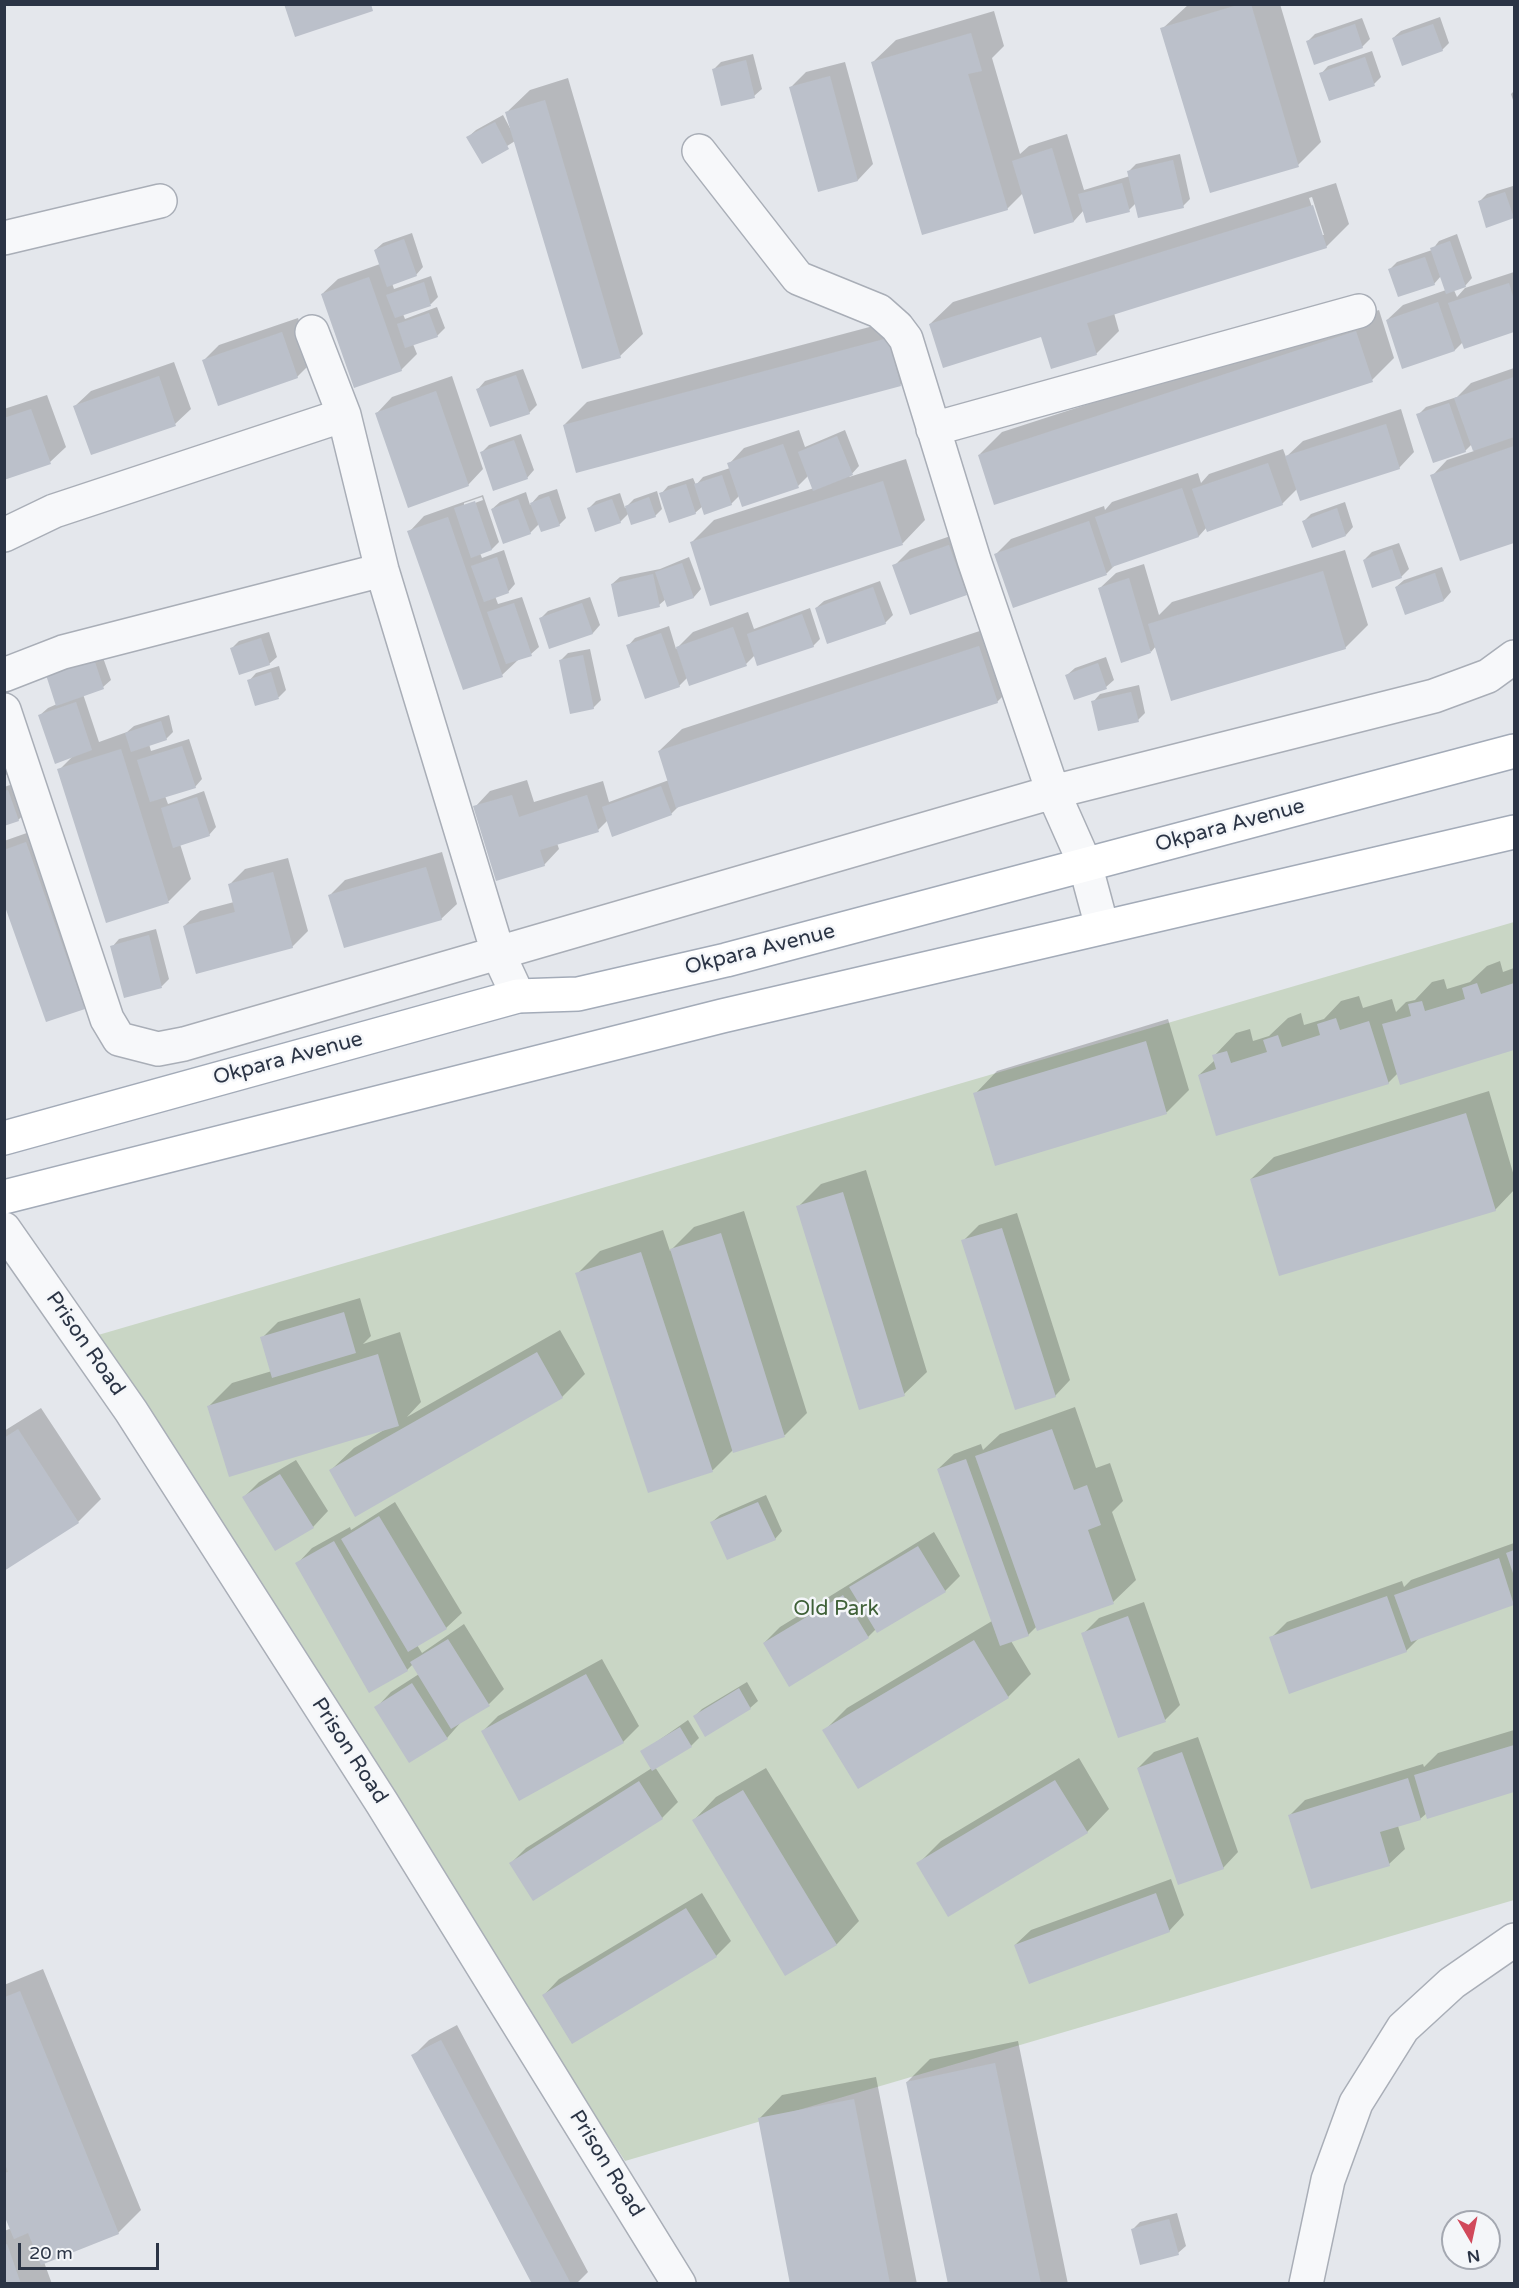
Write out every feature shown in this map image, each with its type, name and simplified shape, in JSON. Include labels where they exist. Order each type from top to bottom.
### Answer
[{"type":"main road","name":"Okpara Avenue","points":[[4,1138],[518,996],[578,994],[726,960],[1515,751]]},
{"type":"main road","points":[[4,1197],[722,1016],[1515,832]]},
{"type":"street","points":[[699,151],[798,278],[818,289],[879,311],[897,327],[906,339],[974,560],[1053,792],[1085,864],[1102,927]]},
{"type":"street","points":[[4,238],[160,201]]},
{"type":"street","points":[[933,429],[1359,311]]},
{"type":"street","points":[[312,332],[344,415],[382,570],[498,953],[518,996]]},
{"type":"street","points":[[4,535],[54,511],[344,415]]},
{"type":"street","points":[[4,675],[63,652],[382,570]]},
{"type":"street","points":[[4,710],[107,1019],[119,1040],[158,1049],[184,1044],[1053,792],[1434,696],[1488,676],[1515,657]]},
{"type":"street","name":"Prison Road","points":[[4,1229],[131,1411],[382,1803],[679,2283]]},
{"type":"street","points":[[1306,2283],[1328,2180],[1356,2103],[1403,2028],[1452,1983],[1515,1940]]},
{"type":"green space","name":"Old Park","points":[[1514,922],[1514,1900],[625,2161],[81,1340]]},
{"type":"building","points":[[284,4],[371,4],[373,11],[295,37]]},
{"type":"building","points":[[1241,4],[1251,4],[1299,167],[1210,193],[1160,28]]},
{"type":"building","points":[[1355,24],[1363,48],[1314,65],[1306,41]]},
{"type":"building","points":[[1433,24],[1443,51],[1402,66],[1392,38]]},
{"type":"building","points":[[971,33],[982,71],[968,74],[1008,210],[922,235],[871,62]]},
{"type":"building","points":[[1365,57],[1375,86],[1329,101],[1319,73]]},
{"type":"building","points":[[746,60],[755,98],[721,106],[712,69]]},
{"type":"building","points":[[830,76],[858,181],[818,192],[789,87]]},
{"type":"building","points":[[545,100],[621,358],[582,369],[505,112]]},
{"type":"building","points":[[495,122],[509,149],[482,164],[466,137]]},
{"type":"building","points":[[1052,148],[1074,222],[1034,234],[1012,161]]},
{"type":"building","points":[[1173,160],[1184,208],[1138,218],[1127,171]]},
{"type":"building","points":[[1122,183],[1130,212],[1086,223],[1078,194]]},
{"type":"building","points":[[1505,192],[1514,218],[1486,228],[1478,201]]},
{"type":"building","points":[[1313,205],[1327,248],[1087,323],[1097,355],[1051,369],[1041,337],[943,368],[929,324]]},
{"type":"building","points":[[404,239],[417,276],[387,287],[374,250]]},
{"type":"building","points":[[1450,241],[1466,287],[1446,294],[1430,248]]},
{"type":"building","points":[[1425,257],[1435,285],[1398,297],[1388,269]]},
{"type":"building","points":[[369,277],[402,371],[354,388],[321,294]]},
{"type":"building","points":[[424,282],[431,306],[395,318],[386,295]]},
{"type":"building","points":[[1509,283],[1514,300],[1514,332],[1464,349],[1448,303]]},
{"type":"building","points":[[1438,302],[1455,351],[1402,369],[1386,320]]},
{"type":"building","points":[[429,313],[438,337],[405,348],[397,324]]},
{"type":"building","points":[[1356,331],[1373,382],[994,505],[978,455]]},
{"type":"building","points":[[282,332],[298,378],[218,406],[202,360]]},
{"type":"building","points":[[888,338],[901,386],[576,473],[563,425]]},
{"type":"building","points":[[516,375],[530,414],[490,427],[476,389]]},
{"type":"building","points":[[159,376],[176,426],[91,455],[73,406]]},
{"type":"building","points":[[1514,377],[1514,437],[1473,451],[1454,398]]},
{"type":"building","points":[[436,391],[469,486],[408,508],[375,413]]},
{"type":"building","points":[[1449,403],[1466,452],[1433,463],[1416,414]]},
{"type":"building","points":[[31,409],[51,464],[4,480],[4,418]]},
{"type":"building","points":[[1386,424],[1400,469],[1300,501],[1285,456]]},
{"type":"building","points":[[837,436],[853,475],[813,491],[798,452]]},
{"type":"building","points":[[514,440],[528,479],[493,491],[480,452]]},
{"type":"building","points":[[783,444],[799,488],[742,507],[727,463]]},
{"type":"building","points":[[1514,446],[1514,543],[1460,561],[1430,475]]},
{"type":"building","points":[[1268,463],[1283,505],[1207,532],[1192,489]]},
{"type":"building","points":[[722,475],[732,505],[704,515],[694,484]]},
{"type":"building","points":[[883,481],[903,545],[710,606],[690,542]]},
{"type":"building","points":[[686,484],[696,514],[669,523],[659,493]]},
{"type":"building","points":[[1182,488],[1199,537],[1112,567],[1095,517]]},
{"type":"building","points":[[549,496],[560,526],[541,532],[530,503]]},
{"type":"building","points":[[649,497],[656,517],[631,525],[625,506]]},
{"type":"building","points":[[518,499],[531,534],[503,544],[491,509]]},
{"type":"building","points":[[612,499],[621,523],[595,532],[587,508]]},
{"type":"building","points":[[475,501],[492,550],[471,558],[454,508]]},
{"type":"building","points":[[1337,508],[1346,536],[1312,548],[1302,521]]},
{"type":"building","points":[[448,517],[503,677],[463,690],[407,531]]},
{"type":"building","points":[[1089,521],[1107,575],[1013,608],[994,554]]},
{"type":"building","points":[[949,545],[967,595],[910,615],[892,565]]},
{"type":"building","points":[[1392,549],[1402,578],[1372,588],[1363,560]]},
{"type":"building","points":[[497,557],[509,593],[484,602],[471,566]]},
{"type":"building","points":[[682,563],[694,598],[667,607],[655,572]]},
{"type":"building","points":[[1323,571],[1346,649],[1171,701],[1148,624]]},
{"type":"building","points":[[1435,573],[1444,601],[1405,615],[1395,587]]},
{"type":"building","points":[[653,574],[660,607],[618,617],[611,584]]},
{"type":"building","points":[[1129,578],[1151,653],[1121,663],[1098,588]]},
{"type":"building","points":[[873,587],[886,624],[827,644],[815,608]]},
{"type":"building","points":[[514,603],[532,656],[506,664],[487,612]]},
{"type":"building","points":[[582,603],[593,634],[549,649],[539,618]]},
{"type":"building","points":[[802,614],[814,647],[757,666],[747,634]]},
{"type":"building","points":[[733,627],[747,666],[689,686],[676,647]]},
{"type":"building","points":[[661,633],[680,687],[645,699],[626,645]]},
{"type":"building","points":[[261,638],[270,665],[239,675],[230,648]]},
{"type":"building","points":[[979,646],[998,703],[676,808],[658,751]]},
{"type":"building","points":[[583,655],[594,709],[570,714],[559,660]]},
{"type":"building","points":[[94,659],[104,689],[56,706],[46,675]]},
{"type":"building","points":[[1098,663],[1107,689],[1074,700],[1065,675]]},
{"type":"building","points":[[271,672],[279,699],[255,706],[247,680]]},
{"type":"building","points":[[1131,692],[1139,722],[1098,731],[1091,701]]},
{"type":"building","points":[[76,702],[92,750],[55,764],[38,715]]},
{"type":"building","points":[[161,721],[167,740],[131,752],[125,733]]},
{"type":"building","points":[[182,746],[196,788],[150,802],[137,760]]},
{"type":"building","points":[[121,749],[169,903],[106,923],[57,769]]},
{"type":"building","points":[[661,786],[672,815],[612,837],[602,807]]},
{"type":"building","points":[[8,790],[19,821],[4,826],[4,791]]},
{"type":"building","points":[[512,795],[519,817],[587,795],[599,832],[540,850],[545,866],[496,881],[473,806]]},
{"type":"building","points":[[197,797],[210,836],[173,848],[161,808]]},
{"type":"building","points":[[26,842],[85,1009],[46,1022],[4,904],[4,850]]},
{"type":"building","points":[[426,867],[442,920],[344,948],[328,895]]},
{"type":"building","points":[[273,872],[293,948],[196,974],[183,926],[235,912],[228,884]]},
{"type":"building","points":[[149,935],[162,988],[124,998],[110,946]]},
{"type":"building","points":[[1477,983],[1481,994],[1514,983],[1514,1050],[1400,1085],[1382,1024],[1411,1016],[1408,1004],[1422,1001],[1425,1011],[1465,999],[1462,988]]},
{"type":"building","points":[[1336,1018],[1340,1030],[1369,1021],[1389,1084],[1216,1136],[1198,1075],[1216,1069],[1212,1055],[1227,1051],[1231,1063],[1267,1052],[1263,1040],[1278,1035],[1282,1047],[1320,1035],[1317,1024]]},
{"type":"building","points":[[1146,1041],[1167,1114],[995,1166],[973,1093]]},
{"type":"building","points":[[1466,1113],[1496,1211],[1279,1276],[1250,1179]]},
{"type":"building","points":[[843,1192],[905,1396],[859,1410],[796,1206]]},
{"type":"building","points":[[1002,1228],[1056,1397],[1015,1410],[961,1240]]},
{"type":"building","points":[[721,1233],[785,1437],[733,1453],[670,1249]]},
{"type":"building","points":[[641,1252],[713,1472],[648,1493],[575,1273]]},
{"type":"building","points":[[344,1312],[356,1353],[272,1378],[260,1337]]},
{"type":"building","points":[[537,1352],[563,1398],[355,1517],[329,1470]]},
{"type":"building","points":[[378,1354],[399,1426],[229,1477],[207,1406]]},
{"type":"building","points":[[18,1429],[79,1523],[4,1571],[4,1438]]},
{"type":"building","points":[[1052,1429],[1074,1490],[1087,1485],[1101,1525],[1088,1530],[1114,1604],[1037,1631],[975,1456]]},
{"type":"building","points":[[966,1459],[1029,1636],[1000,1646],[937,1469]]},
{"type":"building","points":[[280,1474],[314,1528],[275,1551],[242,1497]]},
{"type":"building","points":[[758,1502],[776,1540],[727,1560],[710,1522]]},
{"type":"building","points":[[379,1516],[447,1629],[408,1652],[341,1539]]},
{"type":"building","points":[[334,1541],[408,1671],[369,1693],[295,1563]]},
{"type":"building","points":[[918,1546],[946,1592],[877,1633],[849,1587]]},
{"type":"building","points":[[1514,1550],[1514,1576],[1506,1553]]},
{"type":"building","points":[[1499,1558],[1514,1605],[1411,1642],[1394,1595]]},
{"type":"building","points":[[843,1595],[869,1638],[789,1687],[763,1643]]},
{"type":"building","points":[[1387,1596],[1407,1652],[1289,1694],[1269,1637]]},
{"type":"building","points":[[1128,1616],[1166,1722],[1118,1738],[1081,1633]]},
{"type":"building","points":[[448,1639],[490,1706],[451,1729],[410,1662]]},
{"type":"building","points":[[974,1640],[1009,1698],[858,1789],[822,1730]]},
{"type":"building","points":[[586,1674],[624,1743],[519,1801],[481,1731]]},
{"type":"building","points":[[412,1683],[448,1739],[409,1763],[374,1707]]},
{"type":"building","points":[[739,1688],[751,1709],[705,1737],[693,1716]]},
{"type":"building","points":[[680,1727],[692,1747],[652,1771],[640,1751]]},
{"type":"building","points":[[1514,1745],[1514,1792],[1427,1819],[1414,1775]]},
{"type":"building","points":[[1182,1752],[1224,1869],[1178,1885],[1137,1768]]},
{"type":"building","points":[[1408,1778],[1421,1820],[1380,1832],[1390,1866],[1311,1889],[1288,1815]]},
{"type":"building","points":[[1055,1780],[1088,1833],[948,1917],[916,1863]]},
{"type":"building","points":[[639,1781],[663,1819],[533,1901],[509,1863]]},
{"type":"building","points":[[743,1790],[837,1945],[785,1976],[692,1820]]},
{"type":"building","points":[[1156,1893],[1170,1932],[1029,1984],[1014,1945]]},
{"type":"building","points":[[686,1908],[717,1957],[572,2044],[542,1995]]},
{"type":"building","points":[[20,1991],[119,2234],[41,2265],[28,2233],[14,2239],[4,2215],[4,2173],[8,2172],[5,2164],[5,1997]]},
{"type":"building","points":[[441,2040],[571,2284],[532,2284],[411,2055]]},
{"type":"building","points":[[995,2063],[1041,2284],[948,2284],[906,2082]]},
{"type":"building","points":[[854,2099],[890,2284],[790,2284],[758,2118]]},
{"type":"building","points":[[1169,2219],[1179,2255],[1140,2265],[1131,2229]]},
{"type":"building","points":[[7,2244],[21,2284],[4,2284],[4,2245]]}]
